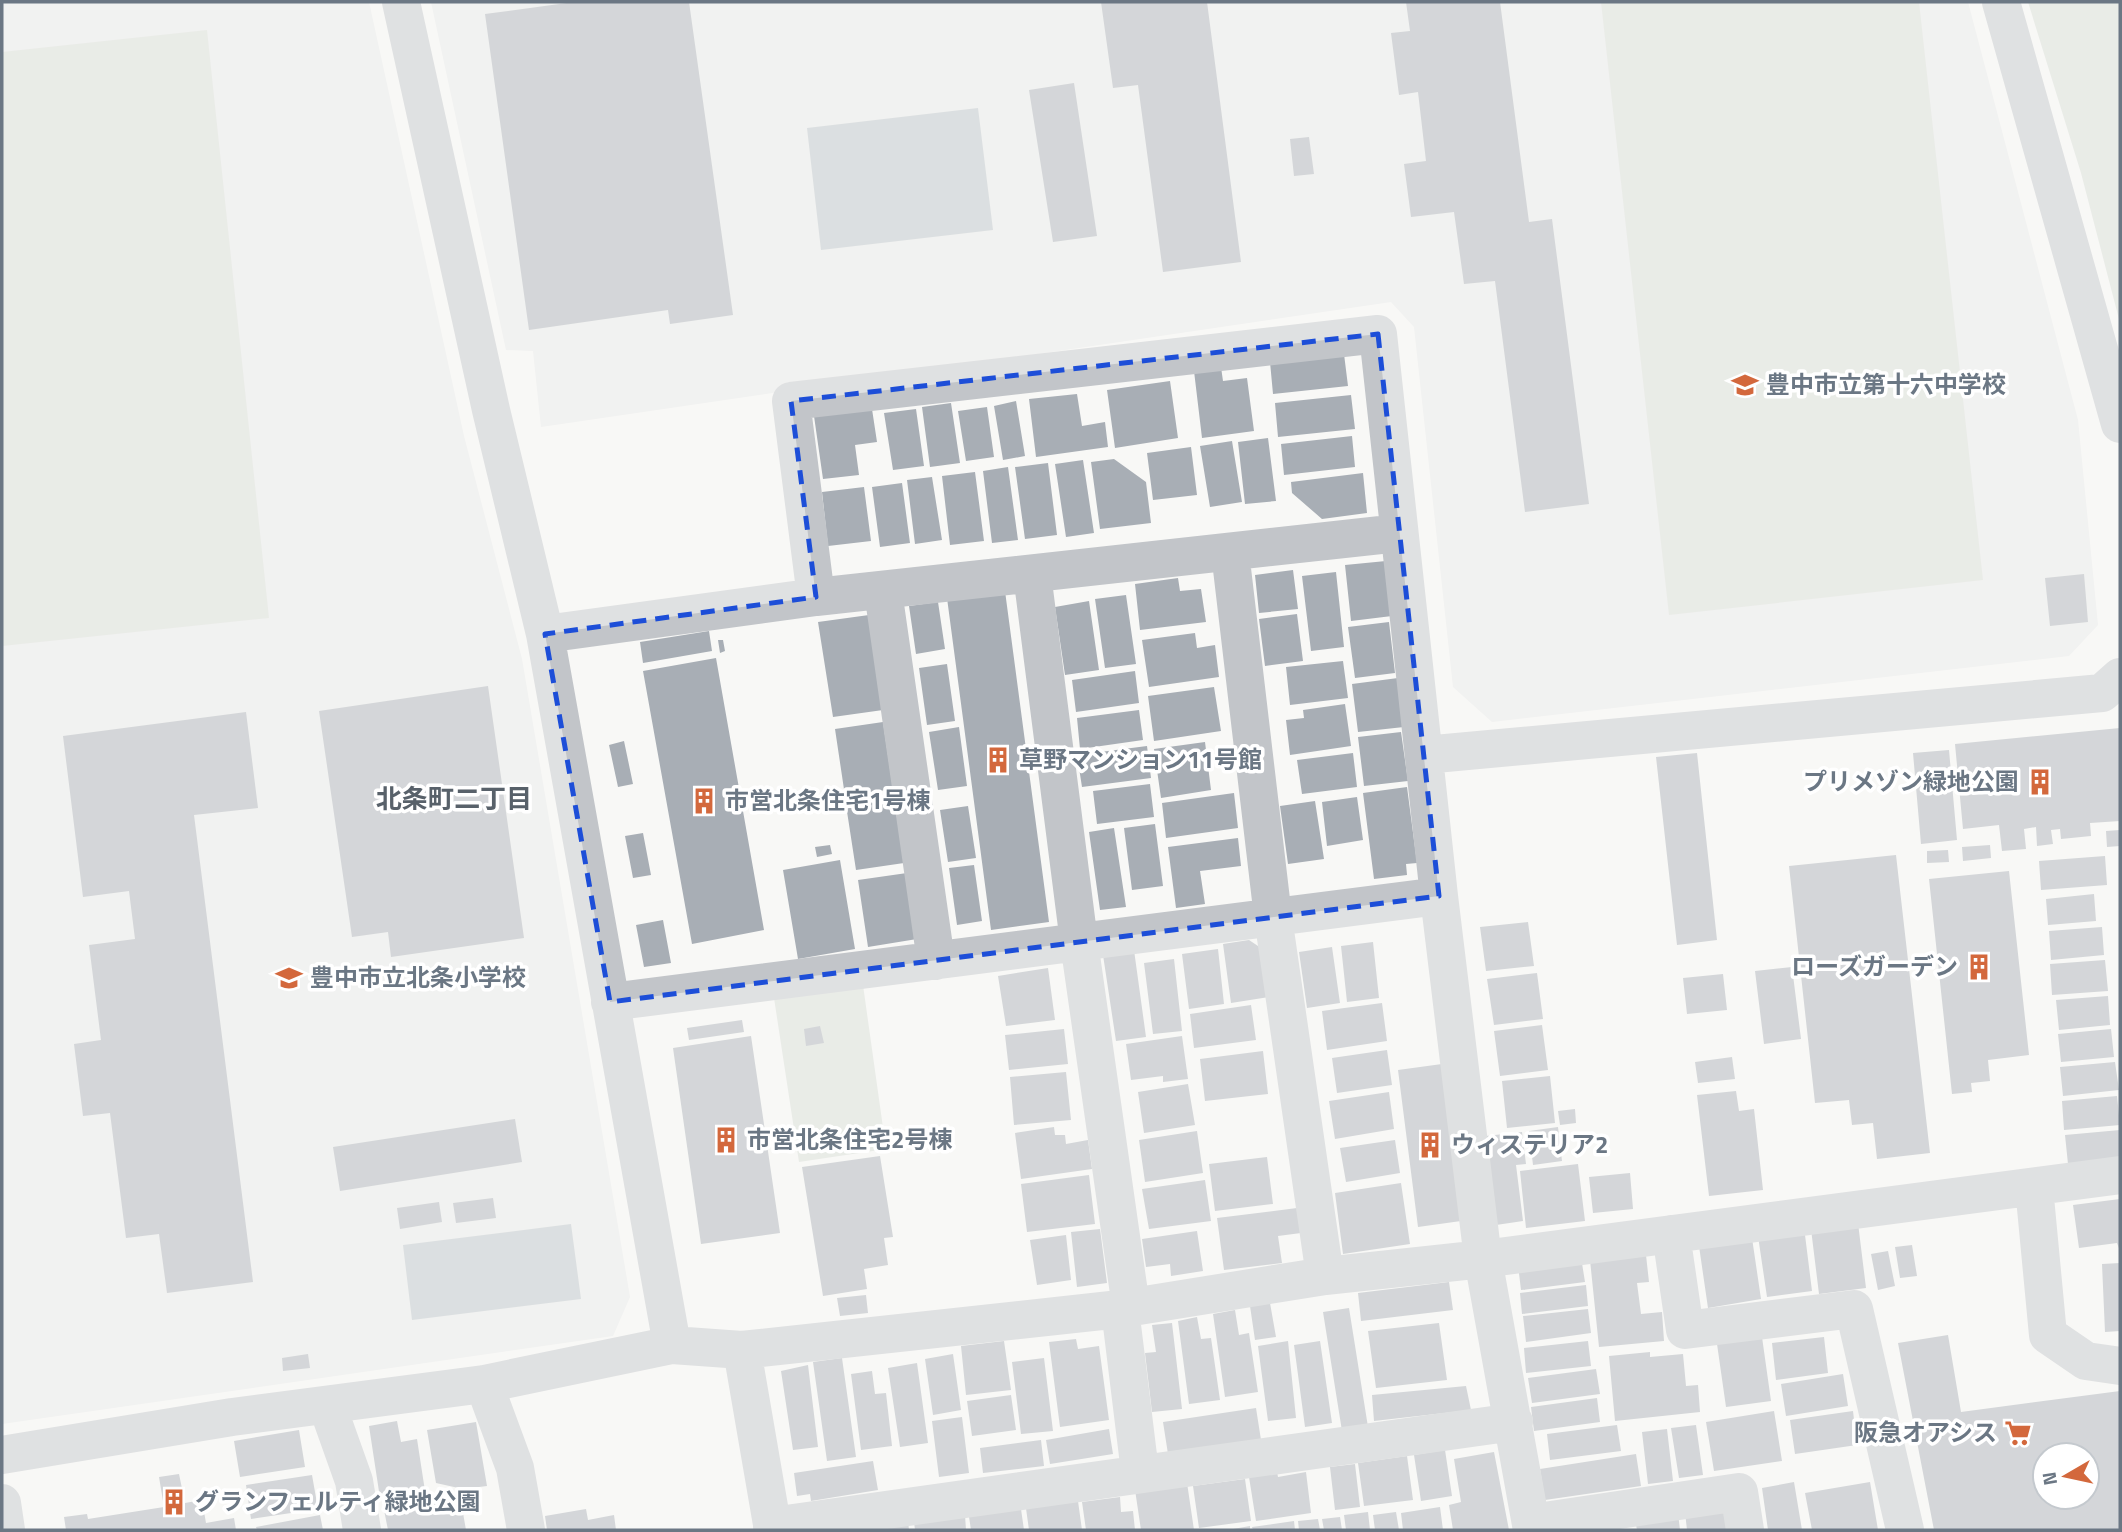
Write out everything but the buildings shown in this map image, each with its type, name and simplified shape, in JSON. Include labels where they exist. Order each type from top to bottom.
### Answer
[{"type":"street","points":[[401,2],[491,410],[545,634],[672,1345]]},
{"type":"street","points":[[2001,2],[2120,424]]},
{"type":"street","points":[[816,597],[791,401],[1378,334],[1439,896],[1483,1259],[1532,1527],[1615,1521],[1739,1492],[1745,1530]]},
{"type":"street","points":[[545,634],[816,597],[1399,533]]},
{"type":"street","points":[[1230,552],[1273,917],[1325,1276]]},
{"type":"street","points":[[1032,574],[1126,1308],[1140,1472]]},
{"type":"street","points":[[883,591],[936,961]]},
{"type":"street","points":[[1423,755],[2102,693],[2120,677]]},
{"type":"street","points":[[610,1002],[1439,896]]},
{"type":"street","points":[[2,1455],[327,1405],[484,1384],[672,1345],[742,1350],[1126,1308],[1325,1276],[1483,1259],[2120,1175]]},
{"type":"street","points":[[2034,1187],[2048,1335],[2086,1362],[2120,1366]]},
{"type":"street","points":[[1671,1234],[1685,1330],[1854,1309],[1905,1530]]},
{"type":"street","points":[[742,1350],[772,1528],[1140,1472],[1514,1422]]},
{"type":"street","points":[[484,1384],[515,1468],[526,1530]]},
{"type":"street","points":[[327,1405],[354,1481],[362,1530]]},
{"type":"street","points":[[2,1503],[6,1530]]},
{"type":"highlighted area","points":[[1378,334],[1439,896],[610,1002],[545,634],[816,597],[791,401]]},
{"type":"shaded area","name":"豊中市立北条小学校","points":[[2,2],[369,2],[464,436],[522,659],[630,1297],[613,1336],[2,1424]]},
{"type":"shaded area","name":"豊中市立第十六中学校","points":[[431,2],[1968,2],[2078,420],[2098,625],[2069,656],[1492,722],[1453,687],[1414,327],[1391,302],[541,427],[533,351],[506,350]]},
{"type":"shaded area","points":[[1601,2],[1919,2],[1983,580],[1669,615]]},
{"type":"shaded area","points":[[2028,2],[2120,2],[2120,323],[2081,173]]},
{"type":"shaded area","points":[[207,30],[269,618],[2,646],[2,52]]},
{"type":"shaded area","points":[[978,108],[993,230],[821,250],[807,128]]},
{"type":"shaded area","points":[[863,985],[886,1149],[799,1162],[774,998]]},
{"type":"shaded area","points":[[571,1224],[581,1299],[412,1320],[403,1245]]},
{"type":"place","name":"豊中市立第十六中学校","points":[[1745,385]]},
{"type":"place","name":"草野マンション11号館","points":[[998,760]]},
{"type":"place","name":"プリメゾン緑地公園","points":[[2040,782]]},
{"type":"place","name":"市営北条住宅1号棟","points":[[704,801]]},
{"type":"place","name":"ローズガーデン","points":[[1979,967]]},
{"type":"place","name":"豊中市立北条小学校","points":[[289,978]]},
{"type":"place","name":"市営北条住宅2号棟","points":[[726,1140]]},
{"type":"place","name":"ウィステリア2","points":[[1430,1145]]},
{"type":"place","name":"阪急オアシス","points":[[2018,1433]]},
{"type":"place","name":"グランフェルティ緑地公園","points":[[174,1502]]},
{"type":"district","name":"北条町二丁目","points":[[454,799]]}]
